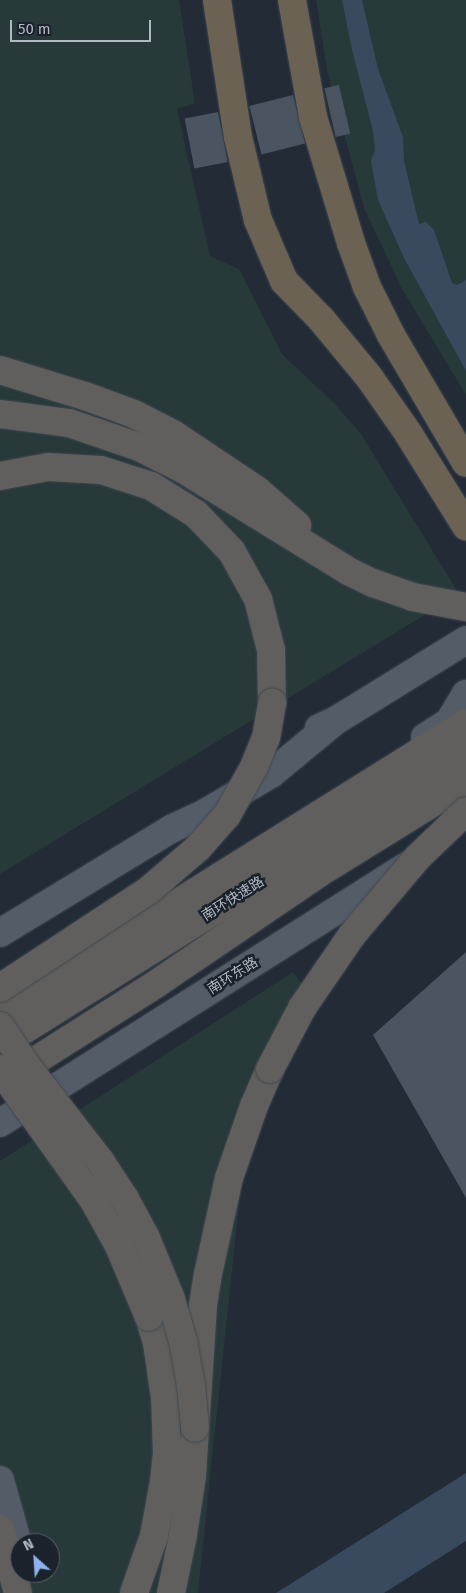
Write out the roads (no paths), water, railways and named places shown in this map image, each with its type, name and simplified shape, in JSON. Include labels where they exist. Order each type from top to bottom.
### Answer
[{"type":"highway","points":[[217,0],[238,137],[258,220],[284,281],[321,319],[369,377],[408,433],[466,526]]},
{"type":"highway","points":[[292,0],[314,117],[351,243],[367,287],[391,335],[466,463]]},
{"type":"highway","points":[[0,370],[102,402],[134,414],[174,434],[258,491],[348,571]]},
{"type":"highway","points":[[0,414],[69,423],[139,446],[183,469],[348,571],[373,583],[413,597],[466,607]]},
{"type":"highway","points":[[0,476],[48,467],[101,470],[143,482],[182,503],[221,538],[246,575],[264,615],[273,667],[272,703],[266,738],[254,767],[227,814],[198,848],[149,890],[0,988]]},
{"type":"highway","name":"南环快速路","points":[[0,1014],[466,723]]},
{"type":"highway","name":"南环快速路","points":[[0,1046],[466,752]]},
{"type":"highway","points":[[0,1083],[156,984],[327,868],[466,782]]},
{"type":"highway","points":[[171,1593],[184,1535],[192,1476],[203,1305],[216,1230],[229,1178],[241,1141],[270,1068],[302,1008],[338,953],[418,857],[466,811]]},
{"type":"highway","points":[[0,1026],[26,1065],[105,1168],[146,1238],[171,1299],[183,1342],[191,1385],[195,1428]]},
{"type":"highway","points":[[0,1069],[80,1180],[107,1223],[137,1285],[157,1343],[166,1398],[167,1426],[164,1481],[154,1536],[134,1593]]},
{"type":"highway","points":[[0,1529],[18,1593]]},
{"type":"main road","points":[[0,933],[171,829],[218,787],[302,735],[335,721],[466,640]]},
{"type":"main road","points":[[0,1001],[434,732],[449,722],[466,694]]},
{"type":"main road","name":"南环东路","points":[[0,1123],[466,829]]},
{"type":"main road","points":[[0,1480],[15,1533]]},
{"type":"water","points":[[342,0],[362,0],[378,69],[403,137],[404,161],[419,224],[426,222],[434,230],[452,283],[457,285],[466,280],[466,371],[404,258],[378,200],[371,161],[375,150],[373,131],[352,50]]},
{"type":"water","points":[[466,1473],[466,1541],[384,1593],[276,1593]]}]
